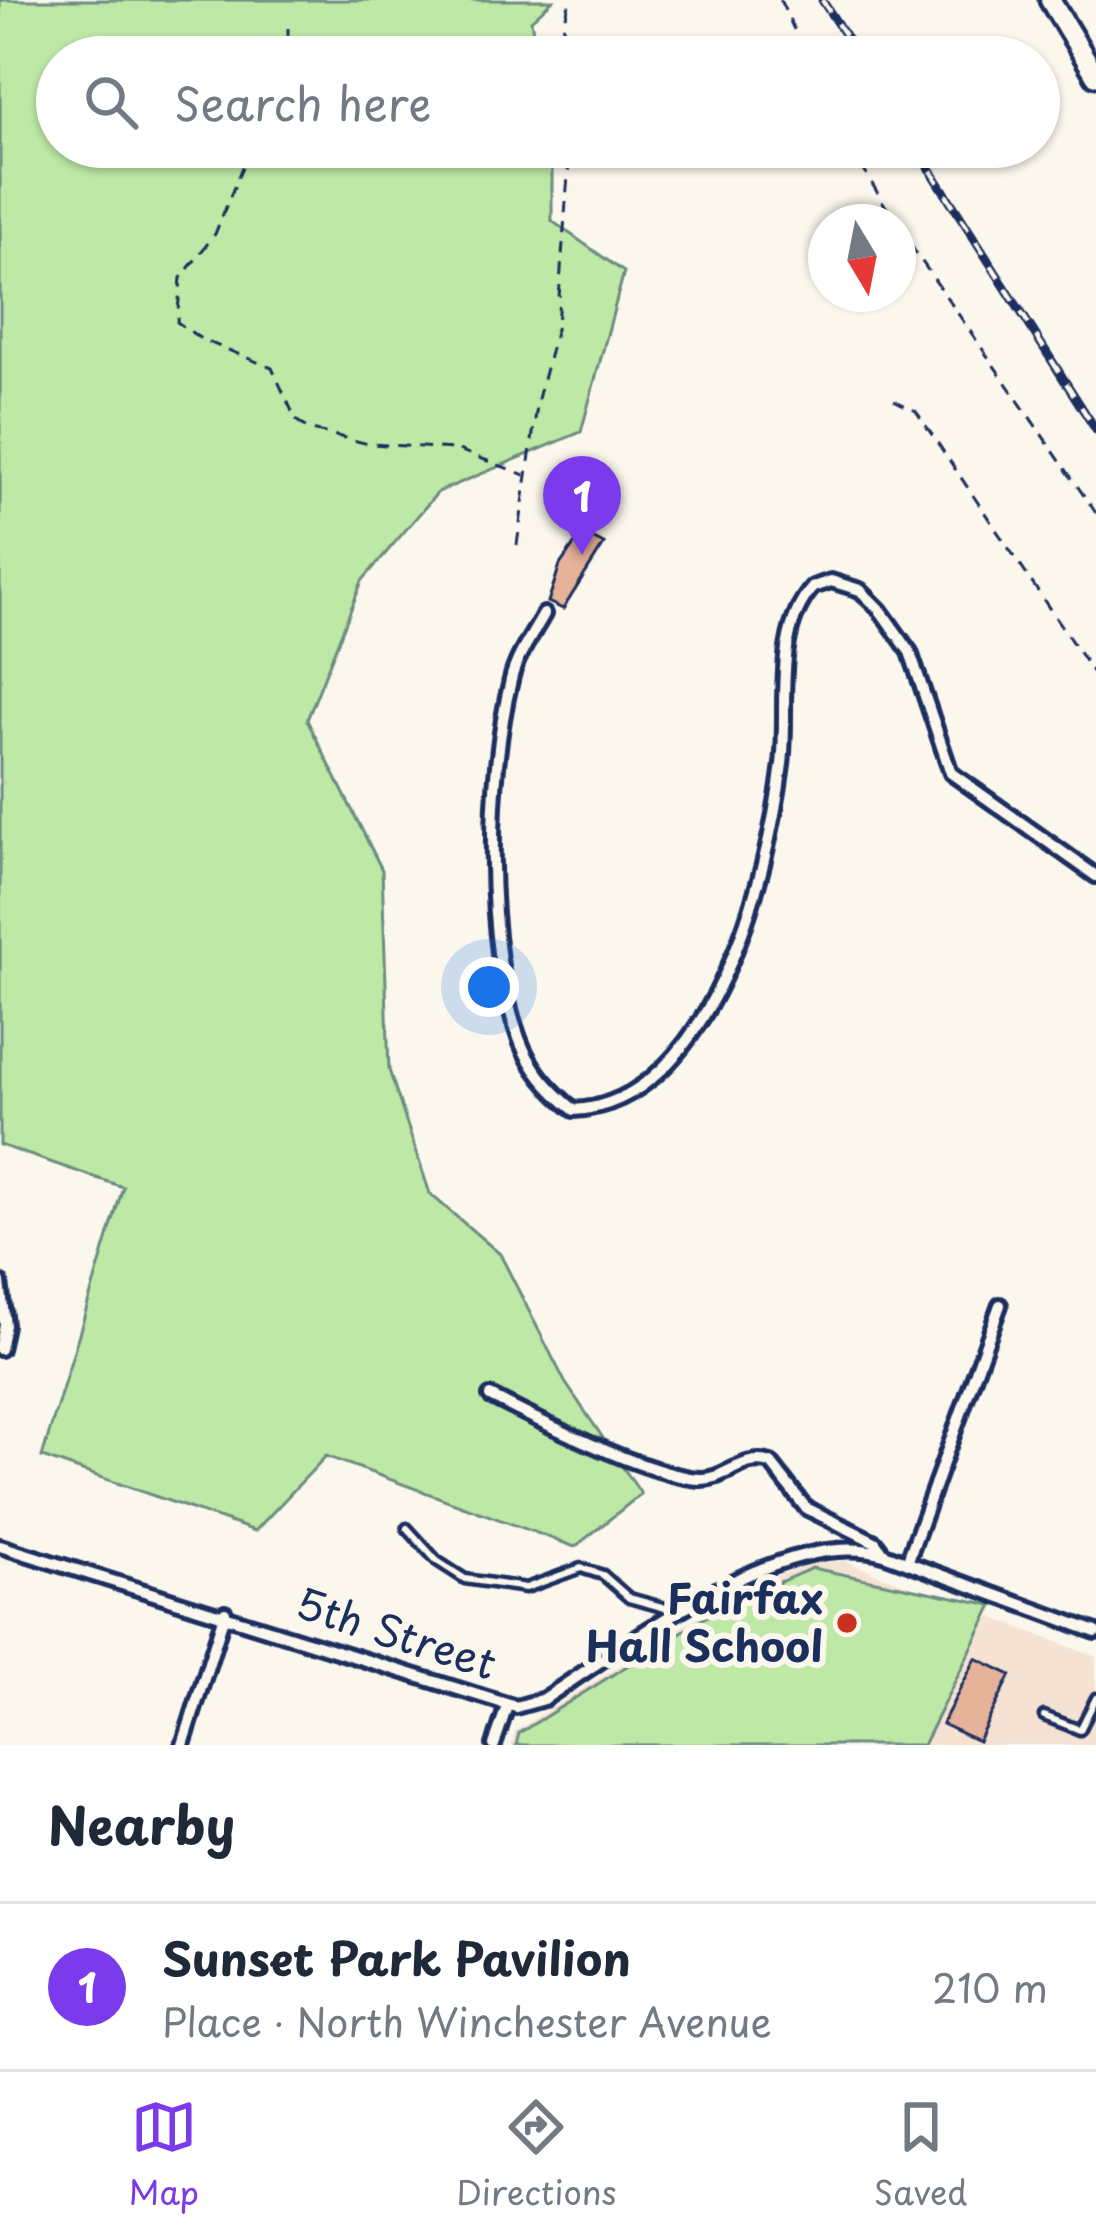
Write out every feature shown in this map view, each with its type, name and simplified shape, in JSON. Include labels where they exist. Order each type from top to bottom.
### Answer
[{"type":"main road","points":[[1050,0],[1096,76]]},
{"type":"street","points":[[544,614],[511,675],[491,803],[496,909],[519,1037],[544,1084],[574,1110],[604,1108],[638,1091],[707,1012],[758,889],[783,757],[790,623],[813,587],[831,581],[860,590],[910,652],[950,773],[1096,876]]},
{"type":"street","points":[[0,1282],[5,1325],[0,1349]]},
{"type":"street","points":[[908,1560],[1000,1305]]},
{"type":"street","points":[[490,1396],[589,1442],[700,1479],[751,1460],[771,1463],[806,1508],[875,1542],[884,1554],[1096,1632]]},
{"type":"street","name":"5th Street","points":[[0,1546],[225,1612],[507,1706],[544,1700],[759,1569],[837,1546],[884,1554]]},
{"type":"street","points":[[184,1745],[225,1612]]},
{"type":"street","points":[[494,1745],[507,1706]]},
{"type":"lane","points":[[406,1528],[437,1561],[465,1579],[526,1588],[581,1568],[603,1575],[637,1602],[682,1612]]},
{"type":"lane","points":[[1044,1716],[1080,1730],[1096,1698]]},
{"type":"path","points":[[561,36],[570,0]]},
{"type":"path","points":[[780,0],[797,36]]},
{"type":"path","points":[[288,28],[288,36]]},
{"type":"path","points":[[242,168],[215,234],[181,278],[177,322],[201,339],[272,368],[296,419],[308,429],[369,444],[456,449],[525,475]]},
{"type":"path","points":[[517,545],[525,475],[557,325],[568,168]]},
{"type":"path","points":[[863,168],[885,204]]},
{"type":"path","points":[[916,252],[1096,513]]},
{"type":"path","points":[[894,400],[916,411],[1095,676],[1096,704]]},
{"type":"shaded area","name":"Fairfax Hall School","points":[[844,1561],[1096,1657],[1096,1745],[511,1745],[515,1731],[742,1589],[812,1563]]},
{"type":"green space","points":[[0,0],[553,0],[531,20],[534,36],[36,36],[36,168],[552,168],[552,221],[624,272],[581,432],[438,492],[362,581],[307,720],[382,870],[389,1070],[430,1194],[500,1254],[565,1382],[641,1494],[575,1547],[326,1456],[255,1531],[42,1457],[123,1187],[0,1145]]},
{"type":"green space","name":"Fairfax Hall School","points":[[812,1568],[993,1605],[923,1745],[516,1745],[519,1733],[720,1608]]},
{"type":"building","points":[[582,533],[604,544],[563,609],[548,602],[560,565]]},
{"type":"building","points":[[976,1658],[1011,1675],[978,1741],[942,1724]]},
{"type":"railway","points":[[822,0],[845,36]]},
{"type":"railway","points":[[929,168],[1096,430]]},
{"type":"place","name":"Sunset Park Pavilion","points":[[582,555]]},
{"type":"place","name":"Fairfax Hall School","points":[[847,1623]]}]
